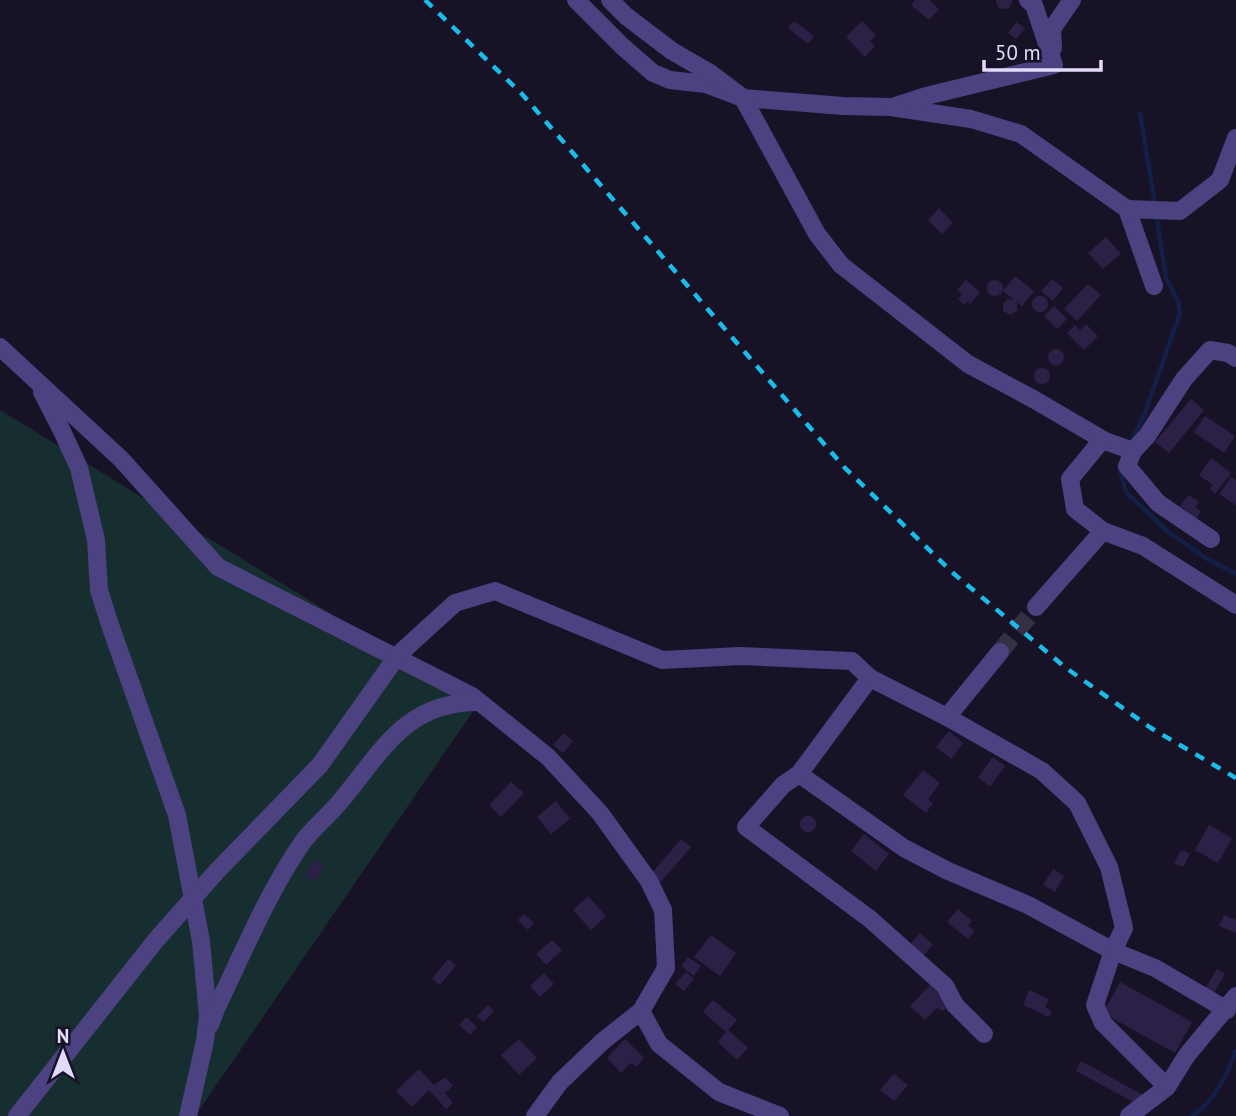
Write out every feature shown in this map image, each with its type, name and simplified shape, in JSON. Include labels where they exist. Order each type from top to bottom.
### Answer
[{"type":"street","points":[[610,0],[626,16],[672,51],[710,73],[743,98],[817,234],[841,265],[968,364],[1102,440],[1128,449]]},
{"type":"street","points":[[1028,0],[1034,5],[1054,65]]},
{"type":"street","points":[[1054,65],[1052,29],[1072,0]]},
{"type":"street","points":[[580,4],[626,16]]},
{"type":"street","points":[[580,4],[653,73],[670,80],[706,84],[743,98],[891,107],[971,119],[1021,134],[1127,209],[1180,211],[1220,180],[1236,138]]},
{"type":"street","points":[[891,107],[1054,65]]},
{"type":"street","points":[[1127,209],[1154,286]]},
{"type":"street","points":[[0,347],[121,459],[218,568],[471,696],[548,757],[600,813],[649,881],[663,911],[666,968],[640,1011],[603,1041],[560,1082],[535,1116]]},
{"type":"street","points":[[1128,449],[1147,436],[1184,379],[1210,350],[1228,353],[1236,358]]},
{"type":"street","points":[[32,376],[79,468],[96,540],[99,590],[177,815],[201,941],[208,1016],[188,1116]]},
{"type":"street","points":[[1102,440],[1070,479],[1076,509],[1103,531],[1143,546],[1236,605]]},
{"type":"street","points":[[1128,449],[1127,466],[1158,503],[1210,539]]},
{"type":"street","points":[[1036,607],[1103,531]]},
{"type":"street","points":[[18,1116],[156,940],[320,765],[396,658],[455,603],[495,591],[662,660],[740,656],[852,661],[870,678],[947,716],[1042,771],[1077,803],[1108,867],[1124,928],[1112,951],[1095,1005],[1103,1023],[1167,1087]]},
{"type":"street","points":[[947,716],[1000,652]]},
{"type":"street","points":[[870,678],[799,775],[783,785],[746,827],[870,919],[945,986],[955,1005],[984,1034]]},
{"type":"street","points":[[205,1041],[216,1009],[271,898],[302,844],[319,821],[338,805],[361,772],[399,730],[425,712],[440,706],[478,702]]},
{"type":"street","points":[[799,775],[904,848],[948,871],[1028,905],[1112,951],[1231,1003],[1187,1055],[1167,1087],[1129,1116]]},
{"type":"street","points":[[640,1011],[659,1044],[719,1092],[780,1116]]},
{"type":"street","points":[[740,1100],[755,1116]]},
{"type":"green space","points":[[0,410],[478,704],[195,1116],[0,1116]]},
{"type":"building","points":[[915,0],[929,0],[939,9],[929,20],[911,5]]},
{"type":"building","points":[[996,0],[1012,0],[1012,3],[1009,8],[1001,9]]},
{"type":"building","points":[[794,21],[814,36],[808,44],[788,28]]},
{"type":"building","points":[[862,21],[876,35],[870,41],[875,46],[865,57],[846,37]]},
{"type":"building","points":[[1016,22],[1025,28],[1016,39],[1008,33]]},
{"type":"building","points":[[939,208],[953,223],[942,234],[928,220]]},
{"type":"building","points":[[1106,237],[1121,254],[1103,269],[1088,253]]},
{"type":"building","points":[[1015,276],[1034,291],[1022,306],[1017,302],[1017,311],[1010,315],[1003,311],[1003,304],[1008,299],[1014,300],[1003,291]]},
{"type":"building","points":[[1052,279],[1063,288],[1053,301],[1041,291]]},
{"type":"building","points":[[966,280],[980,292],[970,304],[967,301],[964,305],[958,299],[962,294],[957,290]]},
{"type":"building","points":[[995,280],[1001,282],[1001,294],[995,296],[989,294],[987,288],[989,282]]},
{"type":"building","points":[[1088,284],[1101,295],[1077,321],[1064,309]]},
{"type":"building","points":[[1040,296],[1046,298],[1046,310],[1040,312],[1034,310],[1032,304],[1034,298]]},
{"type":"building","points":[[1054,306],[1067,319],[1057,329],[1044,316]]},
{"type":"building","points":[[1086,324],[1098,336],[1084,350],[1067,333],[1075,325],[1080,330]]},
{"type":"building","points":[[1056,349],[1062,351],[1062,363],[1056,365],[1050,363],[1048,357],[1050,351]]},
{"type":"building","points":[[1042,368],[1048,370],[1048,382],[1042,384],[1036,382],[1034,376],[1036,370]]},
{"type":"building","points":[[1191,399],[1204,410],[1169,453],[1155,442]]},
{"type":"building","points":[[1205,416],[1235,436],[1224,453],[1194,432]]},
{"type":"building","points":[[1211,458],[1231,473],[1215,494],[1210,489],[1213,485],[1199,475]]},
{"type":"building","points":[[1231,477],[1236,480],[1236,505],[1219,494]]},
{"type":"building","points":[[1189,495],[1199,502],[1195,507],[1201,512],[1196,519],[1180,506]]},
{"type":"building","points":[[949,731],[963,743],[951,759],[936,747]]},
{"type":"building","points":[[564,733],[573,741],[563,753],[553,745]]},
{"type":"building","points":[[993,757],[1005,766],[990,787],[978,777]]},
{"type":"building","points":[[923,770],[940,783],[928,799],[933,803],[926,813],[903,795]]},
{"type":"building","points":[[511,782],[524,793],[501,817],[489,805]]},
{"type":"building","points":[[556,801],[570,819],[551,834],[537,817]]},
{"type":"building","points":[[808,816],[814,818],[814,830],[808,832],[802,830],[800,824],[802,818]]},
{"type":"building","points":[[1209,825],[1232,838],[1218,863],[1195,850]]},
{"type":"building","points":[[864,834],[889,854],[876,871],[851,851]]},
{"type":"building","points":[[681,839],[691,847],[661,882],[651,874]]},
{"type":"building","points":[[1181,850],[1190,854],[1183,867],[1174,863]]},
{"type":"building","points":[[314,859],[324,865],[315,881],[305,875]]},
{"type":"building","points":[[1053,869],[1064,876],[1055,892],[1043,885]]},
{"type":"building","points":[[588,896],[606,916],[591,930],[573,910]]},
{"type":"building","points":[[958,909],[972,921],[968,926],[975,931],[968,939],[947,922]]},
{"type":"building","points":[[524,914],[534,923],[528,930],[518,920]]},
{"type":"building","points":[[1224,915],[1236,920],[1236,933],[1219,926]]},
{"type":"building","points":[[920,933],[933,945],[921,958],[908,947]]},
{"type":"building","points":[[711,935],[736,953],[720,976],[694,957]]},
{"type":"building","points":[[552,940],[562,950],[546,965],[536,954]]},
{"type":"building","points":[[688,957],[701,966],[694,976],[681,966]]},
{"type":"building","points":[[448,959],[456,965],[440,985],[432,979]]},
{"type":"building","points":[[1217,969],[1225,974],[1213,994],[1205,989]]},
{"type":"building","points":[[686,972],[694,979],[684,991],[675,984]]},
{"type":"building","points":[[544,973],[554,984],[540,997],[530,986]]},
{"type":"building","points":[[1120,982],[1192,1022],[1175,1053],[1103,1013]]},
{"type":"building","points":[[930,985],[950,1004],[943,1011],[937,1008],[925,1020],[910,1006]]},
{"type":"building","points":[[1029,990],[1049,999],[1045,1007],[1052,1011],[1049,1017],[1023,1005]]},
{"type":"building","points":[[713,1000],[737,1020],[728,1030],[748,1048],[737,1060],[718,1042],[726,1032],[703,1012]]},
{"type":"building","points":[[488,1005],[494,1011],[483,1022],[477,1016]]},
{"type":"building","points":[[466,1017],[477,1027],[470,1035],[459,1025]]},
{"type":"building","points":[[519,1039],[537,1058],[519,1075],[501,1055]]},
{"type":"building","points":[[625,1039],[644,1058],[636,1067],[631,1063],[621,1073],[607,1058]]},
{"type":"building","points":[[1081,1061],[1145,1096],[1139,1105],[1076,1071]]},
{"type":"building","points":[[419,1069],[434,1085],[445,1077],[453,1086],[445,1093],[453,1103],[446,1109],[429,1090],[412,1107],[396,1091]]},
{"type":"building","points":[[894,1074],[908,1085],[894,1101],[880,1090]]},
{"type":"waterway","points":[[1140,113],[1155,205]]},
{"type":"waterway","points":[[1130,444],[1145,413],[1180,313],[1178,301],[1166,278],[1156,213]]},
{"type":"waterway","points":[[1119,467],[1126,492],[1167,531],[1207,559],[1236,574]]},
{"type":"waterway","points":[[1192,1116],[1214,1095],[1236,1051]]},
{"type":"tunnel","points":[[1000,652],[1036,607]]},
{"type":"railway","points":[[425,0],[522,94],[844,467],[953,573],[1066,668],[1151,728],[1236,778]]}]
